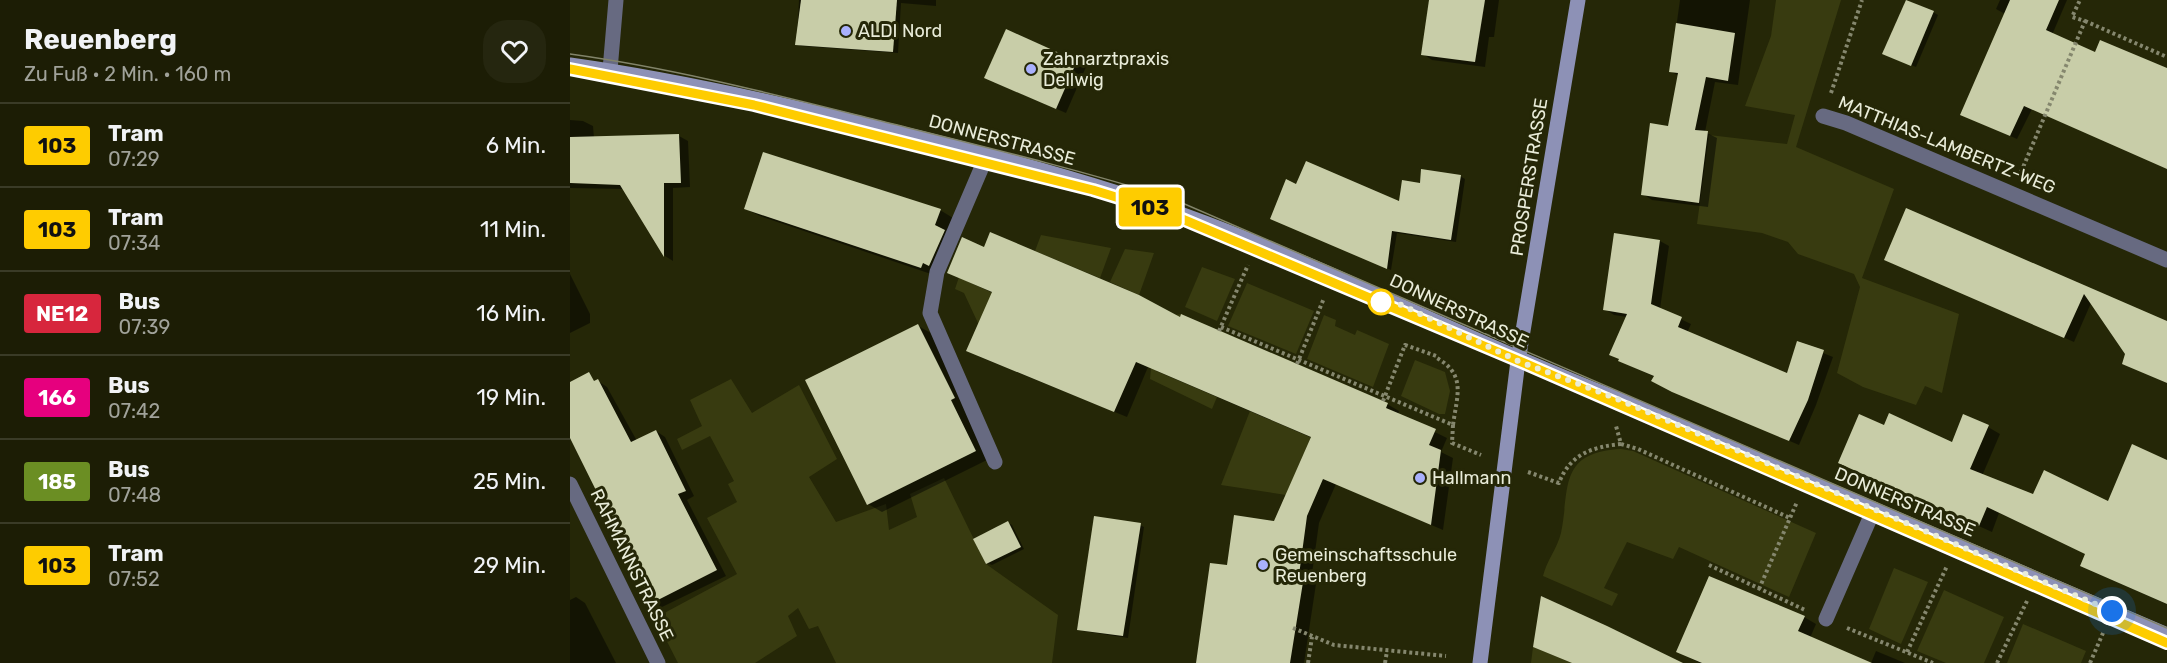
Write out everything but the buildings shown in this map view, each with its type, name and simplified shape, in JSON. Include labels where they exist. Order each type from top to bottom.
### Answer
[{"type":"main road","name":"PROSPERSTRASSE","points":[[1480,663],[1518,361],[1578,0]]},
{"type":"main road","name":"DONNERSTRASSE","points":[[570,64],[742,94],[987,155],[1117,192],[1333,275],[1442,323],[1518,361],[1610,396],[2167,635]]},
{"type":"street","points":[[610,70],[616,0]]},
{"type":"street","name":"MATTHIAS-LAMBERTZ-WEG","points":[[1823,116],[2013,192],[2167,260]]},
{"type":"street","points":[[987,155],[937,272],[930,313],[995,462]]},
{"type":"street","name":"RAHMANNSTRASSE","points":[[570,484],[658,663]]},
{"type":"street","points":[[1826,620],[1874,509]]},
{"type":"path","name":"MATTHIAS-LAMBERTZ-WEG","points":[[1823,116],[1862,0]]},
{"type":"path","points":[[2080,0],[2072,17],[2167,57]]},
{"type":"path","points":[[2013,192],[2085,21]]},
{"type":"path","points":[[1257,245],[1220,329],[1454,425]]},
{"type":"path","points":[[1298,362],[1333,275]]},
{"type":"path","points":[[1435,357],[1442,323]]},
{"type":"path","points":[[1384,398],[1405,345],[1449,365],[1456,376],[1457,396],[1452,443]]},
{"type":"path","points":[[1610,396],[1621,444]]},
{"type":"path","points":[[1559,483],[1570,463],[1584,452],[1621,444],[1638,449],[1791,518]]},
{"type":"path","points":[[1759,589],[1806,481]]},
{"type":"path","points":[[1907,652],[1957,544]]},
{"type":"path","points":[[1997,663],[2038,579]]},
{"type":"path","points":[[1293,628],[1334,645],[1446,656]]},
{"type":"path","points":[[1308,663],[1312,637]]},
{"type":"path","points":[[1385,663],[1387,651]]},
{"type":"green space","points":[[1776,0],[1841,0],[1796,147],[1894,189],[1862,278],[1959,314],[1942,393],[1925,386],[1916,405],[1863,387],[1837,373],[1860,287],[1854,274],[1798,254],[1788,242],[1762,233],[1697,224],[1709,135],[1787,144],[1795,115],[1745,106],[1771,36]]},
{"type":"green space","points":[[1041,235],[1111,248],[1100,278],[1035,251]]},
{"type":"green space","points":[[1125,249],[1154,253],[1139,295],[1110,282]]},
{"type":"green space","points":[[1202,267],[1235,279],[1217,321],[1185,307]]},
{"type":"green space","points":[[961,271],[969,282],[1043,315],[1031,346],[978,323],[964,293],[955,289]]},
{"type":"green space","points":[[1247,283],[1314,311],[1296,354],[1228,326]]},
{"type":"green space","points":[[1181,314],[1156,371],[1217,397],[1212,409],[1150,379],[1151,368],[1175,315]]},
{"type":"green space","points":[[1324,315],[1336,320],[1335,326],[1355,335],[1357,330],[1389,344],[1373,387],[1307,359]]},
{"type":"green space","points":[[1415,360],[1445,372],[1450,391],[1445,414],[1439,414],[1401,396]]},
{"type":"green space","points":[[731,379],[752,413],[799,385],[837,459],[809,477],[836,522],[886,504],[889,530],[917,517],[910,494],[944,478],[986,564],[1058,615],[1052,663],[836,663],[818,626],[809,629],[798,608],[788,616],[797,636],[755,663],[678,663],[655,618],[737,574],[707,518],[737,502],[728,484],[734,481],[710,436],[682,450],[677,439],[702,426],[690,400]]},
{"type":"green space","points":[[1250,411],[1311,437],[1286,495],[1221,485]]},
{"type":"green space","points":[[1621,449],[1633,451],[1816,533],[1789,597],[1679,547],[1673,559],[1627,542],[1604,588],[1618,594],[1612,606],[1543,576],[1561,533],[1567,488],[1577,465],[1586,457]]},
{"type":"green space","points":[[1894,568],[1928,582],[1901,644],[1869,629]]},
{"type":"green space","points":[[1944,590],[2004,617],[1984,663],[1946,663],[1917,651]]},
{"type":"green space","points":[[2023,624],[2086,651],[2081,663],[2007,663]]},
{"type":"green space","points":[[1533,647],[1572,663],[1531,663]]},
{"type":"tram line","points":[[570,54],[684,74],[760,91],[1023,157],[1173,199],[2167,628]]},
{"type":"tram line","points":[[570,69],[754,105],[1093,190],[1168,213],[1523,363],[2167,643]]},
{"type":"tram line","name":"103","points":[[570,69],[754,105],[1093,190],[1168,213],[1266,252],[1524,363],[2167,643]]},
{"type":"place","name":"ALDI Nord","points":[[846,31]]},
{"type":"place","name":"Zahnarztpraxis Dellwig","points":[[1031,69]]},
{"type":"place","name":"Hallmann","points":[[1420,478]]},
{"type":"place","name":"Gemeinschaftsschule Reuenberg","points":[[1263,565]]},
{"type":"route","points":[[1381,302],[1389,299],[1518,361],[1610,396],[2112,611]]}]
